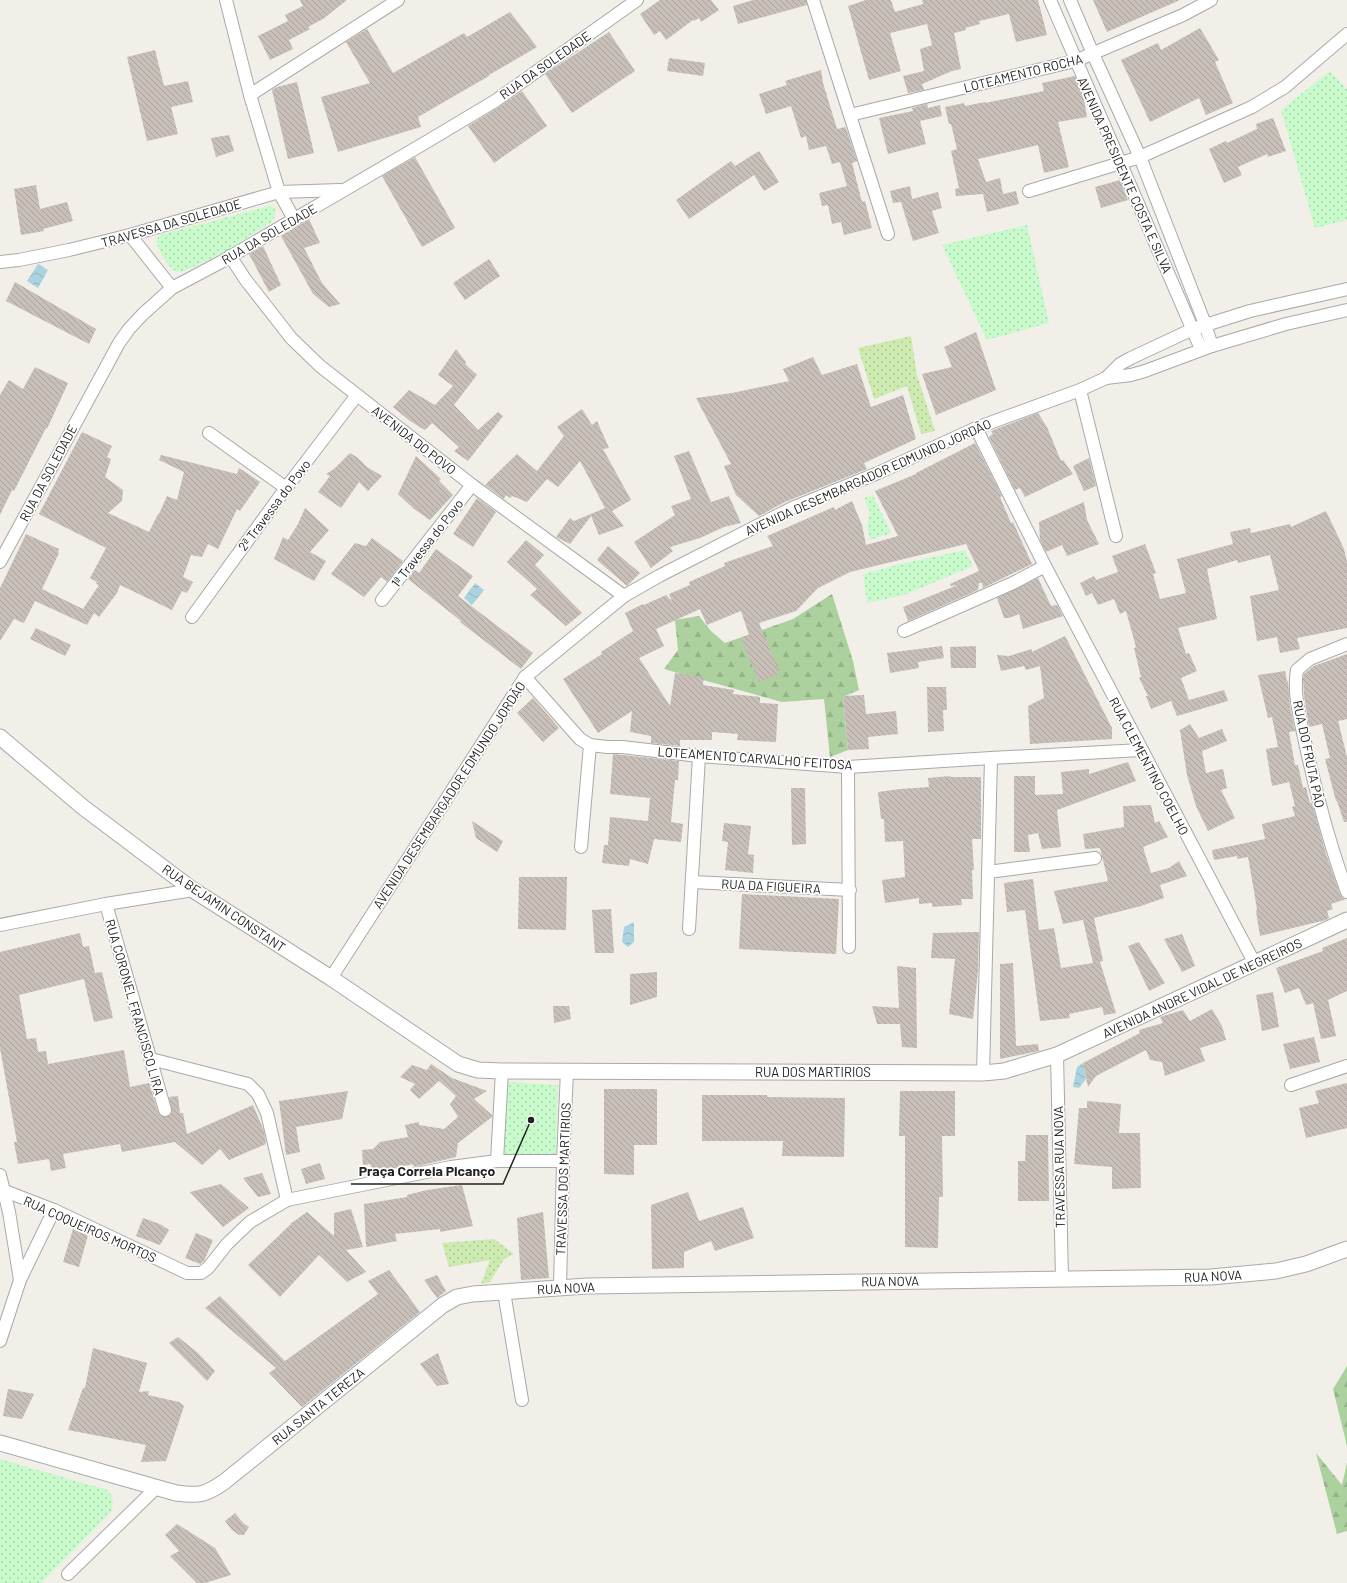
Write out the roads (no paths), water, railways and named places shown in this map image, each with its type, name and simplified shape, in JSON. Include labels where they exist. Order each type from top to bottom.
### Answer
[{"type":"street","points":[[226,0],[250,95],[279,192],[294,219]]},
{"type":"street","points":[[250,95],[398,0]]},
{"type":"street","points":[[813,0],[888,234]]},
{"type":"street","name":"AVENIDA PRESIDENTE COSTA E SILVA","points":[[1050,0],[1075,61],[1193,329],[1206,348]]},
{"type":"street","name":"AVENIDA PRESIDENTE COSTA E SILVA","points":[[1070,0],[1140,156],[1205,324],[1206,348]]},
{"type":"street","name":"LOTEAMENTO ROCHA","points":[[850,114],[1075,61],[1211,0]]},
{"type":"street","name":"RUA DA SOLEDADE","points":[[1,557],[119,342],[129,328],[172,288],[294,219],[494,101],[632,2]]},
{"type":"street","points":[[1029,191],[1140,156],[1252,107],[1285,87],[1347,34]]},
{"type":"street","name":"TRAVESSA DA SOLEDADE","points":[[0,262],[19,260],[69,250],[130,235],[279,192],[342,190]]},
{"type":"street","points":[[130,235],[172,288]]},
{"type":"street","name":"AVENIDA DO POVO","points":[[230,256],[245,279],[291,338],[320,366],[472,485],[624,596]]},
{"type":"street","name":"AVENIDA DESEMBARGADOR EDMUNDO JORDÃO","points":[[330,978],[525,677],[624,596],[658,576],[792,508],[878,473],[976,428],[1080,390],[1106,378],[1120,364],[1131,358],[1193,329],[1250,311],[1347,289]]},
{"type":"street","points":[[1106,378],[1131,375],[1206,348],[1286,324],[1347,310]]},
{"type":"street","points":[[1080,390],[1116,536]]},
{"type":"street","name":"2ª Travessa do Povo","points":[[192,617],[286,488],[358,396]]},
{"type":"street","name":"RUA CLEMENTINO COELHO","points":[[976,428],[1045,566],[1254,964]]},
{"type":"street","points":[[209,433],[286,488]]},
{"type":"street","name":"1ª Travessa do Povo","points":[[382,600],[472,485]]},
{"type":"street","points":[[904,631],[1013,583],[1045,566]]},
{"type":"street","name":"RUA DO FRUTA PÃO","points":[[1347,644],[1310,659],[1297,670],[1294,683],[1313,780],[1332,850],[1347,892]]},
{"type":"street","points":[[525,677],[580,739],[590,745],[581,847]]},
{"type":"street","name":"RUA BEJAMIN CONSTANT","points":[[0,737],[84,808],[193,890],[330,978],[458,1064],[478,1070],[502,1071]]},
{"type":"street","name":"LOTEAMENTO CARVALHO FEITOSA","points":[[590,745],[622,747],[699,756],[848,767],[1141,750]]},
{"type":"street","points":[[689,929],[693,882],[699,756]]},
{"type":"street","points":[[983,1073],[991,758]]},
{"type":"street","points":[[848,767],[850,890],[849,948]]},
{"type":"street","points":[[988,872],[1095,858]]},
{"type":"street","name":"RUA DA FIGUEIRA","points":[[693,882],[850,890]]},
{"type":"street","points":[[0,925],[106,904],[193,890]]},
{"type":"street","name":"RUA CORONEL FRANCISCO LIRA","points":[[106,904],[165,1110]]},
{"type":"street","name":"AVENIDA ANDRE VIDAL DE NEGREIROS","points":[[1057,1055],[1347,920]]},
{"type":"street","name":"RUA DOS MARTIRIOS","points":[[502,1071],[983,1073],[1004,1071],[1057,1055]]},
{"type":"street","name":"TRAVESSA RUA NOVA","points":[[1057,1055],[1062,1278]]},
{"type":"street","points":[[151,1059],[248,1084],[258,1094],[267,1113],[287,1200]]},
{"type":"street","points":[[1291,1085],[1347,1066]]},
{"type":"street","points":[[497,1161],[502,1071]]},
{"type":"street","name":"TRAVESSA DOS MARTIRIOS","points":[[560,1287],[567,1071]]},
{"type":"street","name":"RUA COQUEIROS MORTOS","points":[[5,1191],[54,1210],[187,1273],[201,1272],[208,1268],[227,1244],[250,1222],[287,1200],[451,1167],[497,1161],[563,1161]]},
{"type":"street","points":[[0,1175],[5,1191],[20,1280]]},
{"type":"street","points":[[0,1342],[20,1280],[54,1210]]},
{"type":"street","name":"RUA NOVA","points":[[473,1294],[560,1287],[1062,1278],[1211,1277],[1276,1271],[1306,1264],[1347,1249]]},
{"type":"street","points":[[504,1292],[522,1400]]},
{"type":"street","name":"RUA SANTA TEREZA","points":[[0,1443],[176,1493],[194,1495],[208,1492],[215,1488],[443,1306],[457,1297],[473,1294]]},
{"type":"street","points":[[68,1574],[156,1488]]},
{"type":"water","points":[[38,264],[48,270],[38,288],[27,281]]},
{"type":"water","points":[[475,583],[484,590],[472,605],[464,598]]},
{"type":"water","points":[[634,922],[634,942],[628,947],[622,942],[624,927]]},
{"type":"water","points":[[1083,1063],[1086,1079],[1079,1088],[1073,1087],[1077,1067]]},
{"type":"place","name":"Praça Correia Picanço","points":[[531,1120]]}]
